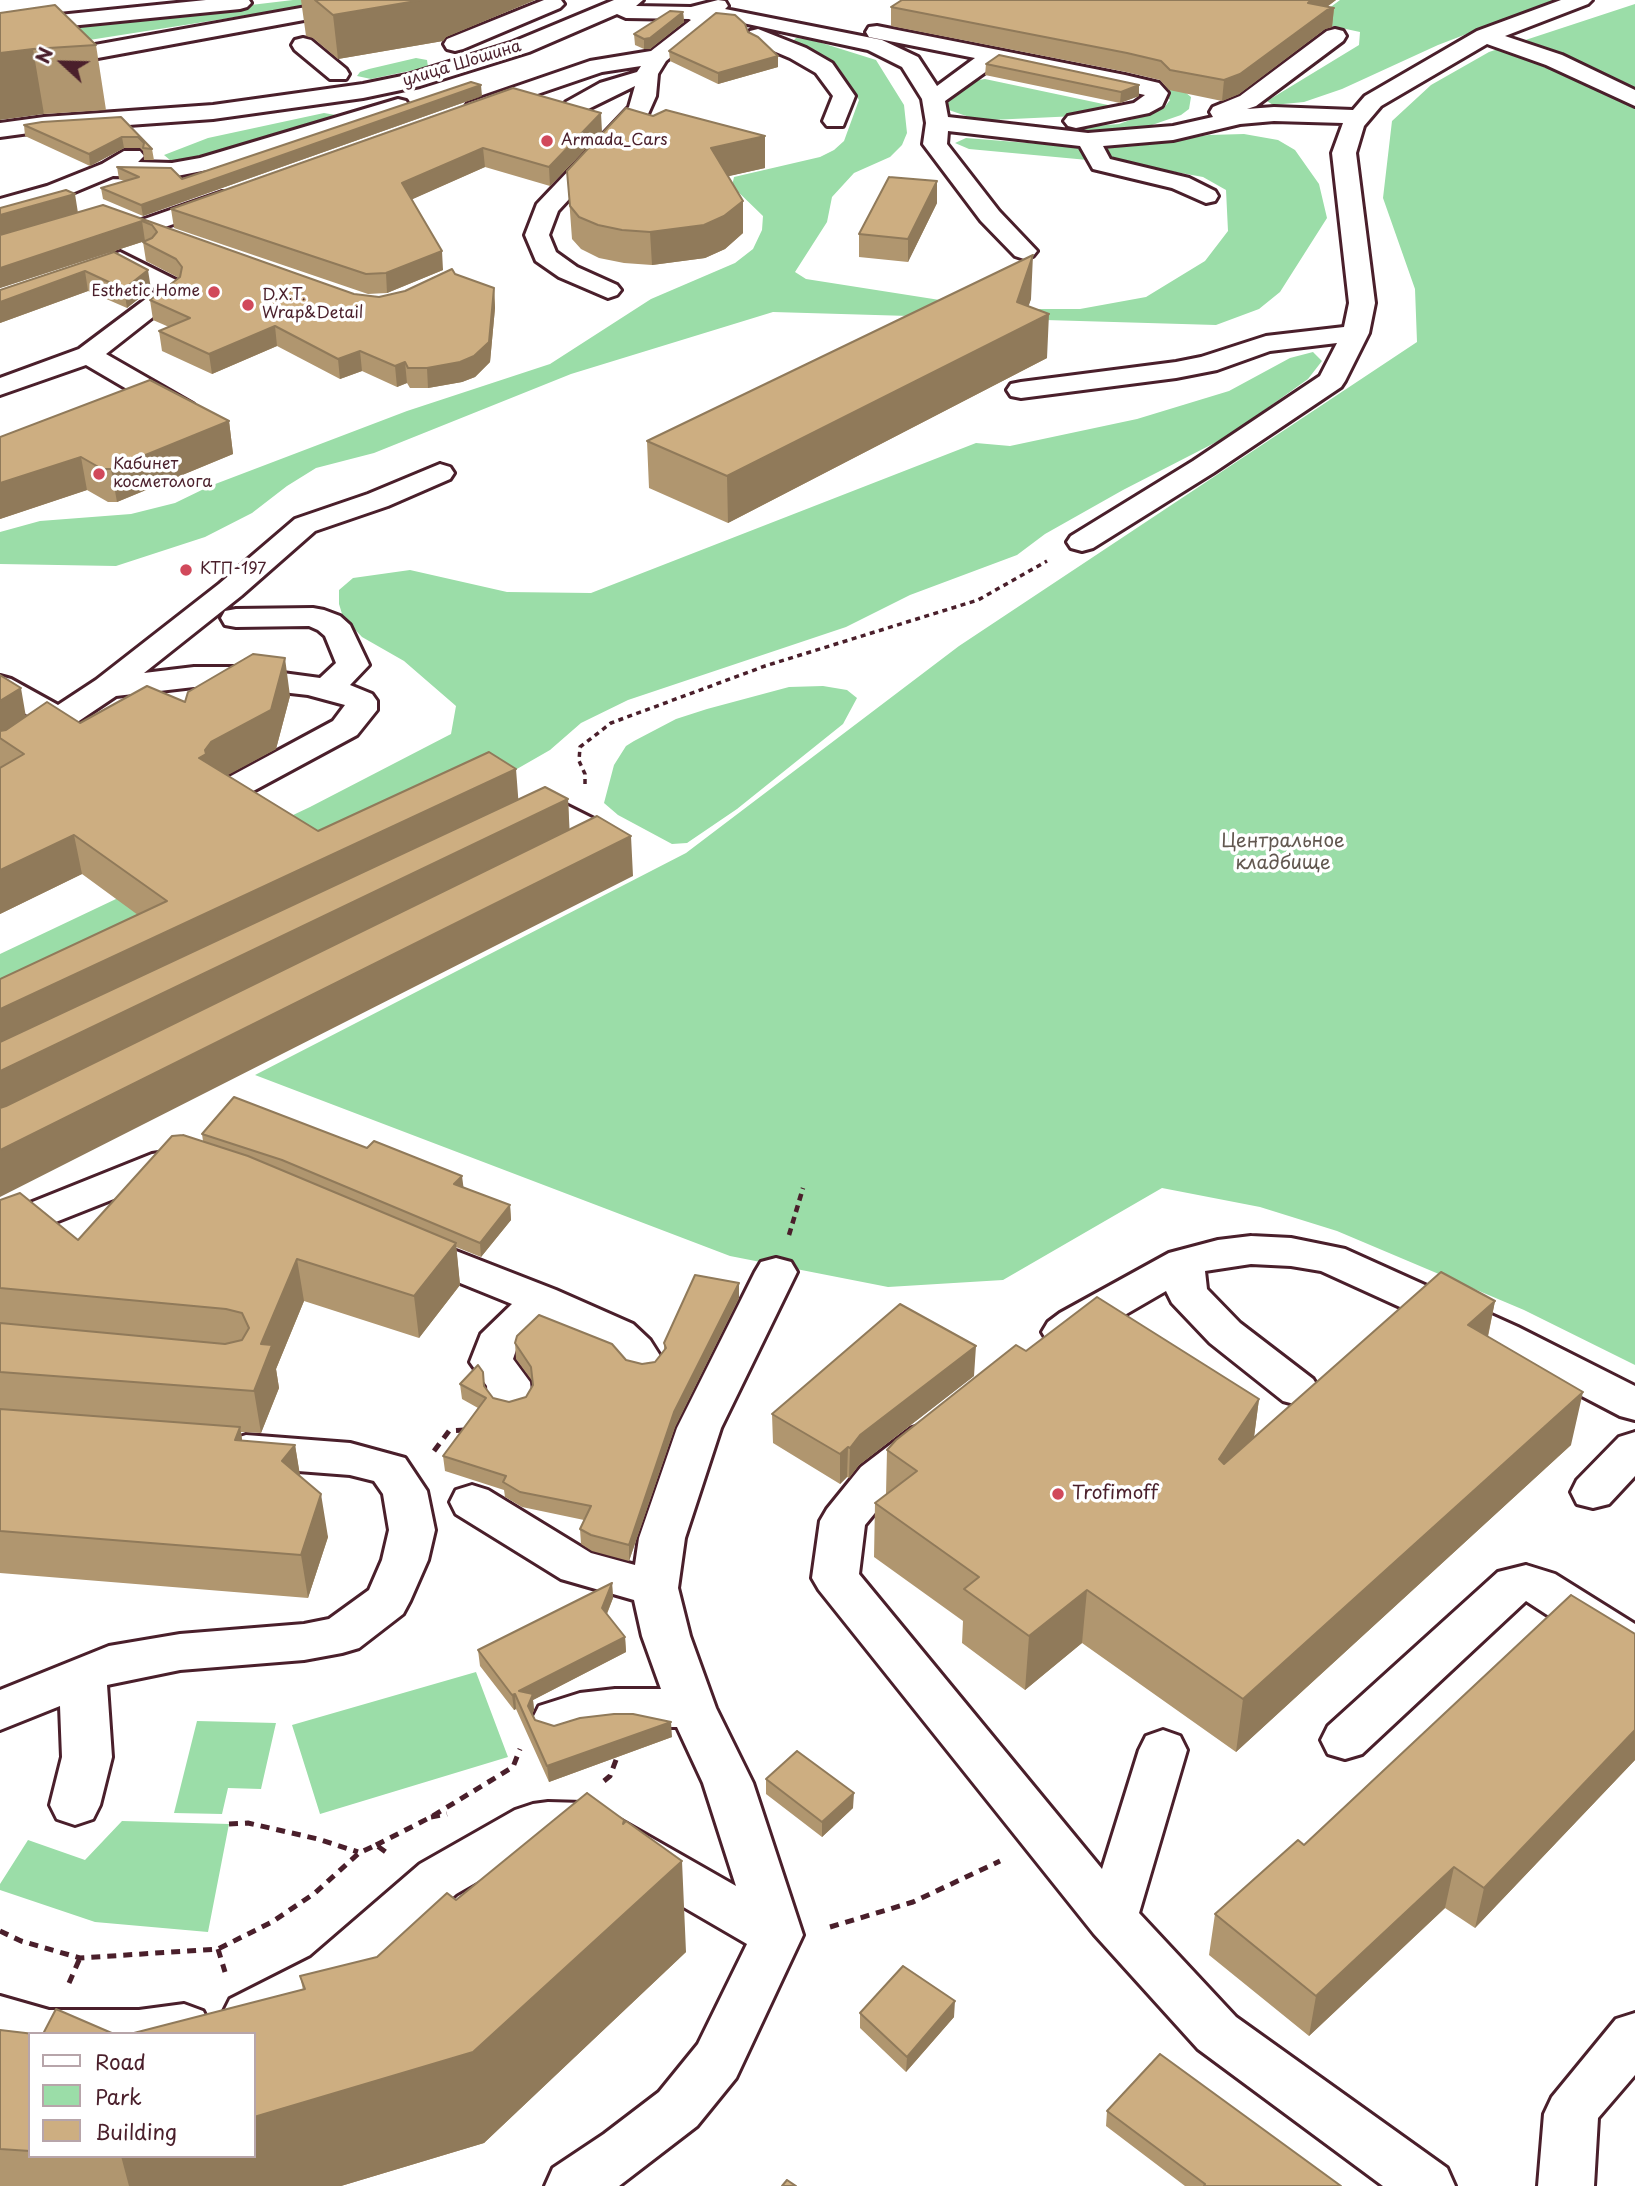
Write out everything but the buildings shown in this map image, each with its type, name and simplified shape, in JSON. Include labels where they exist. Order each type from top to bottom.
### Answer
[{"type":"street","points":[[0,26],[53,6],[81,0]]},
{"type":"street","points":[[0,26],[262,0]]},
{"type":"street","points":[[0,69],[380,0]]},
{"type":"street","points":[[608,290],[568,272],[545,256],[537,235],[546,209],[640,109],[653,65],[692,11],[735,0]]},
{"type":"street","points":[[1082,542],[1203,467],[1331,382],[1356,332],[1362,303],[1344,153],[1353,125],[1373,101],[1485,36],[1581,0]]},
{"type":"street","points":[[427,76],[444,49],[553,4]]},
{"type":"street","points":[[110,169],[172,170],[204,164],[516,72],[575,46],[622,7],[692,11],[743,17],[874,45],[909,62],[933,99],[938,123],[935,144],[990,216],[1024,251]]},
{"type":"street","name":"улица Шошина","points":[[0,130],[135,116],[200,113],[363,91],[427,76],[521,47],[622,7]]},
{"type":"street","points":[[692,11],[798,53],[824,68],[844,96],[835,121]]},
{"type":"street","points":[[803,18],[1151,88],[1157,93],[1154,101],[1141,108],[1090,119],[1042,124],[1025,128],[1020,133]]},
{"type":"street","points":[[938,123],[1088,140],[1173,133],[1201,124],[1248,101],[1335,36]]},
{"type":"street","points":[[1485,36],[1553,60],[1635,99]]},
{"type":"street","points":[[303,45],[363,91]]},
{"type":"street","points":[[933,99],[993,56]]},
{"type":"street","points":[[574,107],[653,65]]},
{"type":"street","points":[[456,115],[598,66],[653,65]]},
{"type":"street","points":[[0,206],[56,191],[110,169],[141,150],[151,139],[148,129],[135,116],[157,106],[194,96],[338,74]]},
{"type":"street","name":"улица Шошина","points":[[193,135],[285,103]]},
{"type":"street","points":[[1201,124],[1274,114],[1359,117]]},
{"type":"street","points":[[1088,140],[1101,164],[1180,183],[1206,196]]},
{"type":"street","points":[[150,191],[243,160],[254,149]]},
{"type":"street","points":[[56,191],[93,206]]},
{"type":"street","points":[[142,228],[246,191]]},
{"type":"street","points":[[0,387],[88,355],[167,295],[169,286],[108,264],[174,240],[118,217]]},
{"type":"street","points":[[1021,390],[1176,370],[1208,364],[1266,344],[1356,332]]},
{"type":"street","points":[[88,355],[205,423]]},
{"type":"street","points":[[0,758],[107,687],[230,590],[305,526],[378,500],[440,473]]},
{"type":"street","points":[[236,618],[313,617],[329,623],[339,632],[353,665],[327,689]]},
{"type":"street","points":[[107,687],[194,677],[238,677],[327,689],[361,701],[361,710],[345,728],[230,790]]},
{"type":"street","points":[[0,686],[58,719]]},
{"type":"street","points":[[494,836],[552,811],[592,831],[597,838],[538,870]]},
{"type":"street","points":[[0,1230],[166,1163],[191,1161],[220,1168]]},
{"type":"street","points":[[381,1234],[618,1335],[635,1350],[643,1362]]},
{"type":"street","points":[[1034,1356],[1075,1323],[1184,1263],[1218,1254],[1251,1250],[1291,1252],[1330,1259],[1503,1337],[1635,1405]]},
{"type":"street","points":[[573,2186],[624,2152],[678,2109],[717,2061],[777,1935],[727,1783],[692,1708],[666,1636],[655,1588],[662,1538],[699,1428],[781,1258]]},
{"type":"street","points":[[1184,1263],[1187,1293],[1225,1333],[1298,1391]]},
{"type":"street","points":[[510,1400],[508,1382],[491,1362],[496,1344],[541,1300]]},
{"type":"street","points":[[961,1413],[877,1479],[843,1521],[835,1578],[1112,1919],[1217,2034],[1427,2186]]},
{"type":"street","points":[[10,1696],[83,1675],[109,1664],[180,1652],[252,1644],[304,1642],[342,1635],[387,1601],[405,1560],[412,1530],[405,1491],[389,1469],[349,1459],[211,1448]]},
{"type":"street","points":[[1593,1492],[1635,1448]]},
{"type":"street","points":[[472,1502],[577,1567],[655,1588]]},
{"type":"street","points":[[1345,1740],[1514,1584],[1526,1582],[1539,1586],[1635,1648]]},
{"type":"street","points":[[75,1805],[87,1757],[83,1675]]},
{"type":"street","points":[[556,1720],[580,1712],[615,1708],[692,1708]]},
{"type":"street","points":[[1112,1919],[1163,1750]]},
{"type":"street","points":[[153,2032],[240,2020],[330,1974],[438,1879],[533,1825],[548,1822],[583,1824],[777,1935]]},
{"type":"street","points":[[0,2019],[45,2032]]},
{"type":"street","points":[[1566,2186],[1571,2115],[1579,2101],[1635,2036]]},
{"type":"path","points":[[552,811],[583,788],[585,783],[579,761],[580,747],[611,723],[765,666],[978,600],[1082,542]]},
{"type":"path","points":[[781,1258],[803,1188]]},
{"type":"path","points":[[472,1502],[435,1469],[434,1450],[449,1431],[473,1430],[497,1415],[510,1400]]},
{"type":"path","points":[[0,1931],[21,1941],[80,1958],[218,1949],[272,1923],[315,1893],[359,1853],[431,1817],[513,1767],[519,1757],[523,1739],[531,1730],[556,1720]]},
{"type":"path","points":[[229,1824],[248,1823],[318,1839],[359,1853]]},
{"type":"path","points":[[777,1935],[823,1929],[913,1902],[1047,1838]]},
{"type":"path","points":[[376,1845],[395,1857]]},
{"type":"green space","points":[[293,0],[344,0],[0,54],[23,32]]},
{"type":"green space","points":[[1340,0],[1555,0],[1438,45],[1342,89],[1304,102],[1273,105],[1267,101],[1359,45],[1360,32],[1290,17],[1328,9]]},
{"type":"green space","name":"Центральное кладбище","points":[[1635,4],[1635,1365],[1524,1310],[1337,1231],[1260,1207],[1162,1188],[1003,1280],[888,1287],[730,1256],[255,1075],[686,853],[959,646],[1417,342],[1415,289],[1383,198],[1392,121],[1431,85],[1489,52]]},
{"type":"green space","points":[[796,38],[809,39],[876,60],[904,105],[907,133],[902,145],[890,157],[854,173],[832,197],[827,222],[795,272],[806,279],[997,309],[1080,309],[1146,297],[1205,261],[1228,231],[1226,190],[1203,177],[1131,164],[969,149],[955,143],[966,138],[1091,148],[1136,146],[1209,135],[1244,134],[1278,140],[1295,150],[1319,184],[1327,218],[1280,292],[1259,309],[1216,325],[773,312],[571,374],[374,453],[316,468],[252,513],[205,537],[116,566],[0,564],[0,532],[40,521],[131,514],[175,503],[210,486],[407,411],[550,364],[651,299],[735,263],[753,249],[762,230],[763,216],[732,186],[734,177],[820,157],[834,150],[844,141],[859,100],[839,68],[797,46],[793,41]]},
{"type":"green space","points":[[416,58],[427,60],[428,67],[371,79],[357,76],[369,69]]},
{"type":"green space","points":[[985,79],[1113,108],[1098,115],[991,120],[972,118],[946,109],[946,99],[973,81]]},
{"type":"green space","points":[[1163,85],[1185,92],[1191,97],[1189,109],[1181,115],[1132,129],[1089,133],[1046,130],[1119,124],[1164,108],[1170,100],[1159,88]]},
{"type":"green space","points":[[324,113],[336,115],[317,125],[217,153],[180,161],[170,160],[164,155],[208,138]]},
{"type":"green space","points":[[1313,352],[1322,361],[1308,379],[1228,436],[1123,490],[1045,534],[1017,555],[910,595],[846,627],[628,700],[581,723],[550,750],[496,781],[0,1015],[0,954],[310,807],[451,734],[456,706],[404,661],[362,637],[343,617],[339,590],[353,578],[410,570],[507,592],[591,593],[976,443],[1010,446],[1137,419],[1229,391],[1290,358]]},
{"type":"green space","points":[[823,686],[847,690],[857,698],[843,724],[737,809],[687,843],[672,844],[618,815],[604,803],[614,765],[626,746],[634,741],[676,719],[707,709],[789,687]]},
{"type":"green space","points":[[476,1672],[508,1757],[320,1814],[292,1725]]},
{"type":"green space","points":[[197,1721],[276,1723],[261,1789],[228,1788],[222,1814],[174,1813]]},
{"type":"green space","points":[[122,1821],[229,1824],[208,1932],[95,1922],[0,1890],[0,1884],[28,1840],[85,1860]]},
{"type":"place","name":"Armada_Cars","points":[[547,141]]},
{"type":"place","name":"Esthetic Home","points":[[214,292]]},
{"type":"place","name":"D.X.T. Wrap&Detail","points":[[248,305]]},
{"type":"place","name":"Кабинет косметолога","points":[[99,474]]},
{"type":"place","name":"КТП-197","points":[[186,570]]},
{"type":"place","name":"Trofimoff","points":[[1058,1494]]}]
